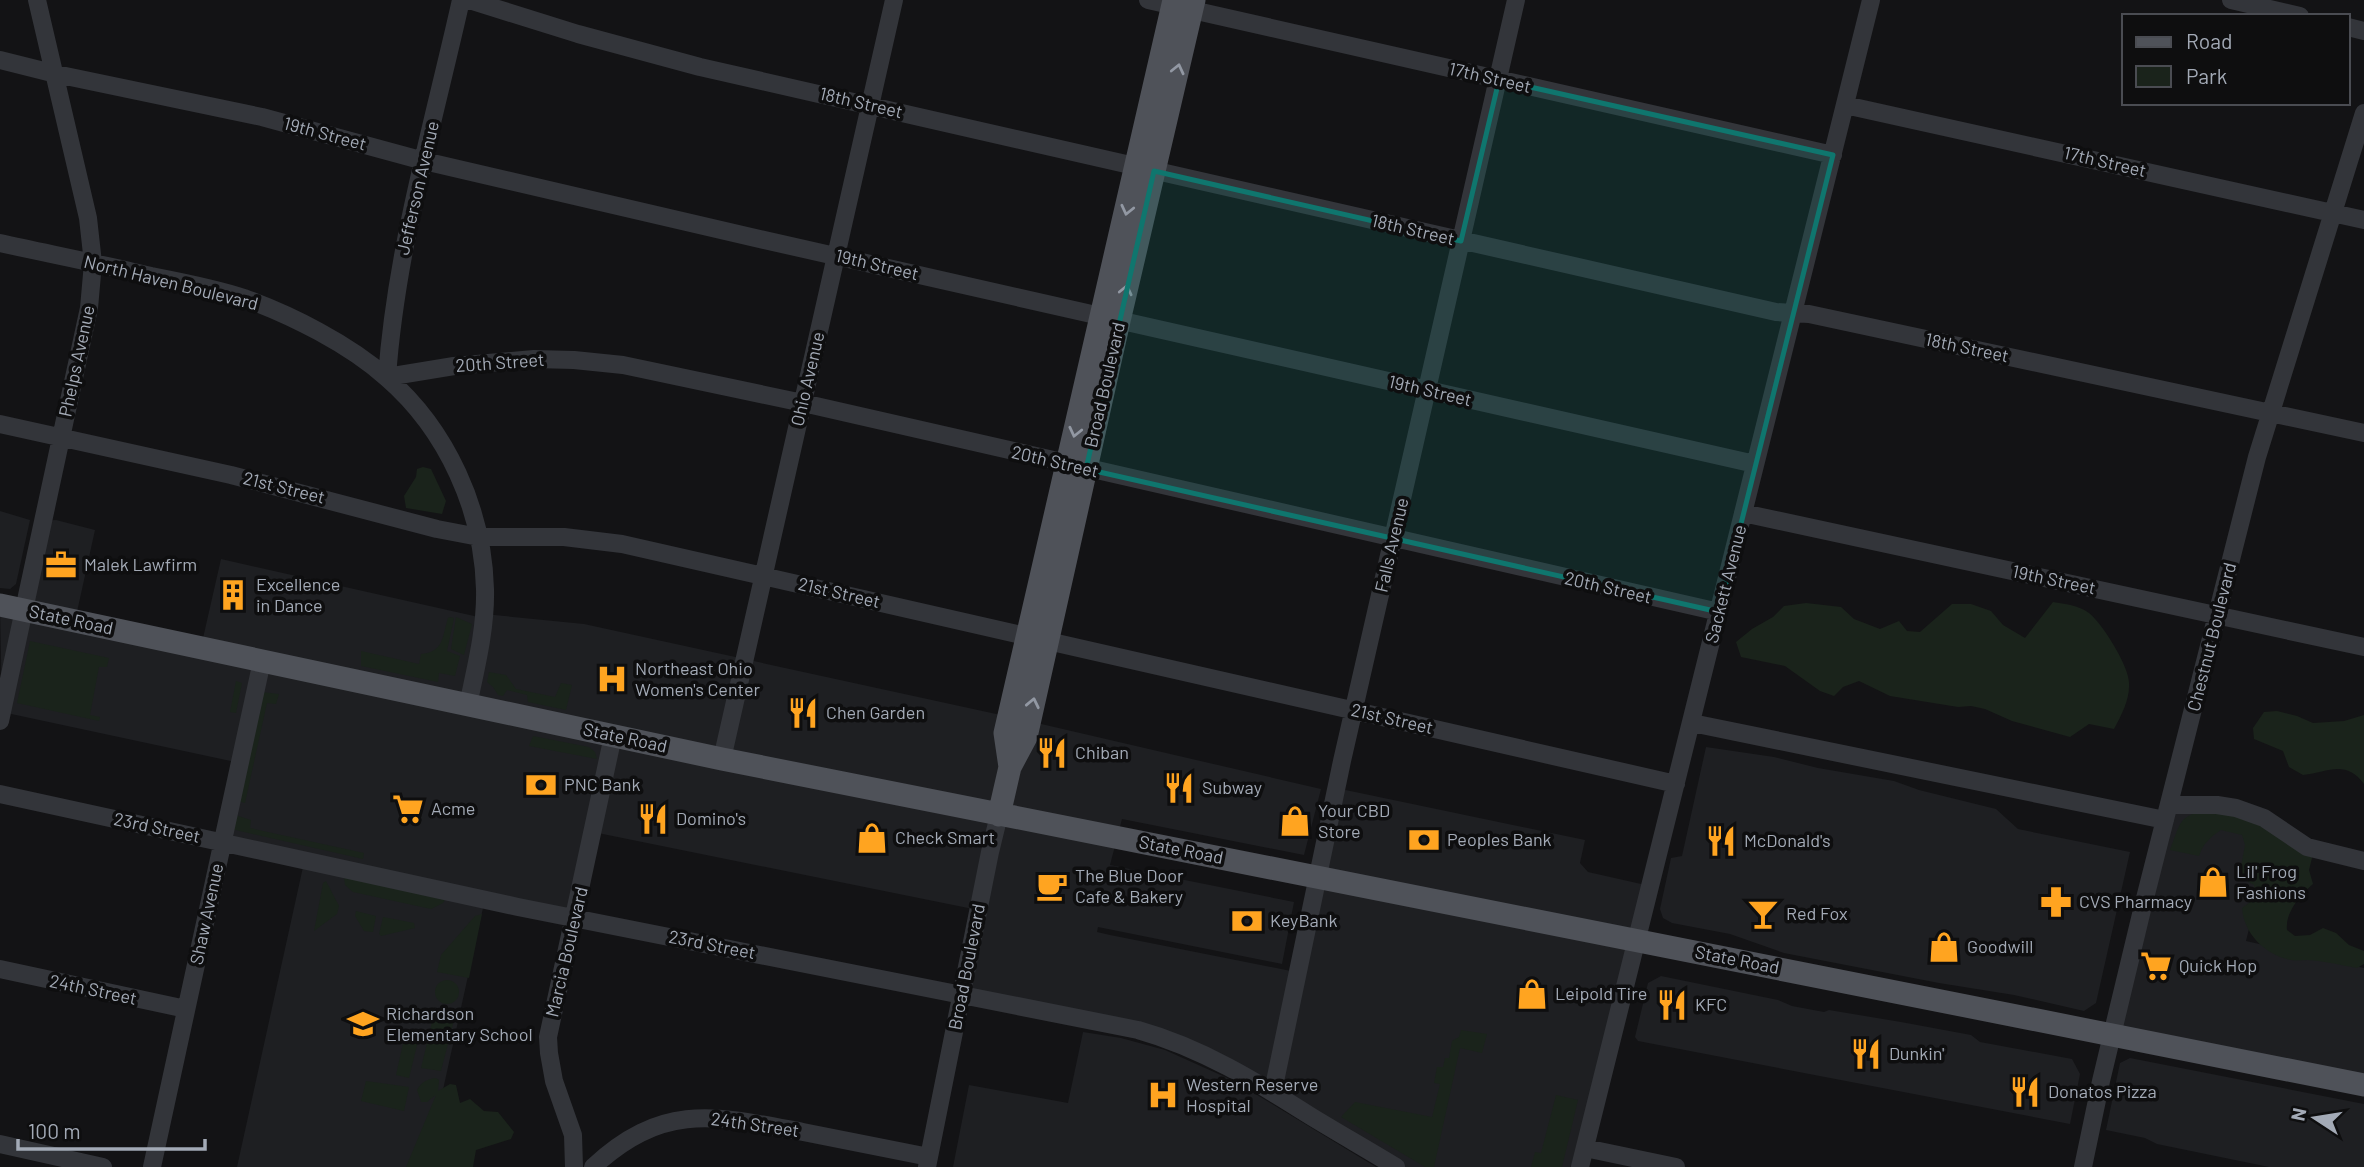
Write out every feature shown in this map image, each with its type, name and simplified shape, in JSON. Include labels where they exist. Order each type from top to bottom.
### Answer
[{"type":"main road","name":"Broad Boulevard","points":[[999,815],[1010,767],[1006,733],[1038,638],[1183,4]]},
{"type":"main road","name":"State Road","points":[[0,605],[722,759],[2364,1085]]},
{"type":"street","name":"Phelps Avenue","points":[[0,721],[89,307],[93,263],[88,218],[37,0]]},
{"type":"street","name":"Jefferson Avenue","points":[[387,377],[400,268],[461,0]]},
{"type":"street","name":"18th Street","points":[[469,0],[653,55],[1461,241],[1754,307],[1840,320],[2364,433]]},
{"type":"street","name":"Ohio Avenue","points":[[722,759],[894,0]]},
{"type":"street","name":"17th Street","points":[[1148,0],[1183,4],[1499,80],[1833,155]]},
{"type":"street","name":"Falls Avenue","points":[[1273,1091],[1353,710],[1516,0]]},
{"type":"street","name":"Sackett Avenue","points":[[1580,1167],[1871,0]]},
{"type":"street","points":[[2231,0],[2291,14]]},
{"type":"street","name":"19th Street","points":[[0,60],[262,117],[425,161],[1110,319],[1755,464]]},
{"type":"street","name":"17th Street","points":[[1845,104],[2364,220]]},
{"type":"street","name":"Chestnut Boulevard","points":[[2083,1167],[2112,1035],[2270,413],[2364,113]]},
{"type":"street","name":"North Haven Boulevard","points":[[0,243],[203,287],[241,298],[277,311],[333,341],[387,377],[423,416],[445,449],[472,510],[479,537],[485,580],[485,610],[468,705]]},
{"type":"street","name":"20th Street","points":[[387,377],[484,362],[574,360],[661,372],[1719,612]]},
{"type":"street","name":"21st Street","points":[[0,424],[231,475],[437,529],[479,537],[603,540],[1676,784]]},
{"type":"street","name":"19th Street","points":[[1743,513],[2364,647]]},
{"type":"street","name":"Shaw Avenue","points":[[152,1167],[262,661]]},
{"type":"street","points":[[1692,723],[2168,812],[2217,805],[2236,808],[2264,817],[2307,846],[2364,861]]},
{"type":"street","name":"Marcia Boulevard","points":[[574,1167],[573,1135],[554,1081],[548,1037],[613,736]]},
{"type":"street","name":"23rd Street","points":[[0,794],[575,918],[1163,1037],[1199,1051],[1273,1091],[1396,1167]]},
{"type":"street","name":"Broad Boulevard","points":[[928,1162],[999,815]]},
{"type":"street","name":"24th Street","points":[[0,969],[186,1009]]},
{"type":"street","name":"24th Street","points":[[593,1167],[616,1147],[640,1132],[692,1118],[732,1118],[928,1162]]},
{"type":"street","points":[[0,1144],[103,1167]]},
{"type":"street","points":[[1585,1148],[1676,1167]]},
{"type":"highlighted area","points":[[1499,80],[1833,155],[1719,612],[1086,469],[1154,171],[1461,241]]},
{"type":"shaded area","points":[[0,511],[30,520],[16,584],[10,589],[0,588]]},
{"type":"shaded area","points":[[56,520],[95,530],[75,621],[201,647],[221,559],[483,618],[484,614],[584,624],[1037,723],[1321,789],[1304,855],[1122,819],[1110,865],[1294,902],[1282,964],[1098,927],[1097,932],[1110,935],[1296,972],[1336,788],[1585,840],[1580,863],[1588,872],[1650,886],[1580,1167],[1396,1167],[1200,1051],[962,995],[978,910],[593,832],[574,918],[223,842],[240,763],[2,712],[0,605],[24,610],[43,521]]},
{"type":"shaded area","points":[[1706,747],[1774,757],[1818,768],[1894,781],[1996,809],[2018,829],[2130,852],[2096,1003],[2084,1011],[2014,995],[1784,953],[1730,934],[1672,923],[1663,918],[1660,909],[1671,858],[1682,856]]},
{"type":"shaded area","points":[[2170,805],[2275,825],[2246,941],[2364,968],[2364,1085],[2112,1035]]},
{"type":"shaded area","name":"Richardson Elementary School","points":[[303,867],[483,908],[426,1167],[237,1167]]},
{"type":"shaded area","points":[[1661,976],[1778,1000],[1792,1006],[1971,1035],[1980,1042],[2072,1059],[2080,1074],[2070,1124],[1638,1041],[1635,1037],[1648,983]]},
{"type":"shaded area","name":"Western Reserve Hospital","points":[[1083,1032],[1121,1038],[1165,1050],[1234,1081],[1376,1167],[953,1167],[969,1085],[1068,1103]]},
{"type":"shaded area","points":[[2130,1058],[2364,1104],[2364,1167],[2269,1167],[2157,1144],[2145,1138],[2106,1130],[2120,1063]]},
{"type":"green space","points":[[417,469],[431,469],[446,501],[442,514],[406,508],[404,496],[416,477]]},
{"type":"green space","points":[[2053,602],[2089,613],[2101,626],[2120,656],[2128,676],[2129,689],[2125,706],[2114,729],[2089,724],[2070,737],[2012,721],[1985,709],[1890,696],[1859,681],[1843,687],[1834,696],[1820,691],[1785,666],[1741,657],[1736,642],[1773,617],[1784,606],[1806,603],[1841,607],[1854,619],[1880,629],[1899,621],[1907,631],[1920,632],[1952,604],[1971,604],[1991,611],[2003,625],[2025,638]]},
{"type":"green space","points":[[450,617],[454,618],[447,651],[460,656],[455,676],[439,673],[438,682],[361,666],[361,651],[419,664],[421,654],[429,653],[438,647]]},
{"type":"green space","points":[[456,617],[472,624],[464,655],[451,649]]},
{"type":"green space","points":[[30,641],[109,658],[107,667],[99,667],[90,715],[100,717],[99,721],[17,703]]},
{"type":"green space","points":[[489,672],[506,675],[516,689],[555,697],[561,683],[572,685],[566,710],[528,702],[527,695],[507,690],[503,696],[498,695],[487,682]]},
{"type":"green space","points":[[236,681],[242,683],[236,713],[230,712]]},
{"type":"green space","points":[[262,692],[279,694],[276,704],[267,703],[245,803],[238,801]]},
{"type":"green space","points":[[2277,711],[2313,723],[2344,721],[2364,715],[2364,784],[2357,776],[2343,769],[2303,775],[2289,767],[2283,751],[2254,739],[2253,728],[2264,712]]},
{"type":"green space","points":[[533,736],[589,747],[595,752],[597,759],[529,746]]},
{"type":"green space","points":[[2212,809],[2244,816],[2313,854],[2309,870],[2313,884],[2294,905],[2288,917],[2287,930],[2295,936],[2310,935],[2323,928],[2336,933],[2349,945],[2364,951],[2364,964],[2357,968],[2291,960],[2273,953],[2258,942],[2247,926],[2242,908],[2256,898],[2254,885],[2239,877],[2245,845],[2242,835],[2221,830],[2207,841],[2199,856],[2170,850],[2183,820]]},
{"type":"green space","points":[[235,815],[251,820],[250,828],[364,853],[363,859],[231,829]]},
{"type":"green space","points":[[344,877],[445,900],[431,909],[353,892],[345,885]]},
{"type":"green space","points":[[326,881],[339,906],[337,914],[314,931],[323,883]]},
{"type":"green space","points":[[356,911],[376,916],[373,932],[364,931],[355,916]]},
{"type":"green space","points":[[482,914],[469,978],[437,972],[441,955],[475,916]]},
{"type":"green space","points":[[383,917],[414,923],[415,928],[381,936],[379,934]]},
{"type":"green space","points":[[447,980],[455,984],[459,992],[455,1000],[447,1004],[439,1000],[435,992],[439,984]]},
{"type":"green space","points":[[445,1012],[456,1012],[441,1071],[421,1068],[433,1018]]},
{"type":"green space","points":[[406,1030],[420,1033],[409,1078],[396,1075]]},
{"type":"green space","points":[[1461,1030],[1487,1034],[1482,1053],[1460,1048],[1434,1167],[1425,1167],[1341,1117],[1355,1102],[1432,1117],[1440,1084],[1434,1083],[1437,1067],[1443,1067],[1445,1058],[1449,1058],[1452,1041],[1459,1037]]},
{"type":"green space","points":[[436,1078],[439,1080],[438,1091],[450,1084],[456,1085],[460,1103],[470,1099],[484,1111],[498,1112],[514,1132],[511,1139],[476,1150],[473,1167],[406,1167],[436,1095],[427,1102],[421,1102],[417,1090],[425,1081]]},
{"type":"green space","points":[[366,1081],[409,1087],[404,1111],[361,1101]]},
{"type":"green space","points":[[1556,1095],[1578,1100],[1562,1167],[1531,1167],[1535,1152],[1541,1153]]},
{"type":"place","name":"Malek Lawfirm","points":[[61,565]]},
{"type":"place","name":"Excellence in Dance","points":[[233,595]]},
{"type":"place","name":"Northeast Ohio Women's Center","points":[[612,679]]},
{"type":"place","name":"Chen Garden","points":[[803,713]]},
{"type":"place","name":"Chiban","points":[[1052,753]]},
{"type":"place","name":"PNC Bank","points":[[541,785]]},
{"type":"place","name":"Subway","points":[[1179,788]]},
{"type":"place","name":"Acme","points":[[408,809]]},
{"type":"place","name":"Domino's","points":[[653,819]]},
{"type":"place","name":"Your CBD Store","points":[[1295,821]]},
{"type":"place","name":"Check Smart","points":[[872,838]]},
{"type":"place","name":"Peoples Bank","points":[[1424,840]]},
{"type":"place","name":"McDonald's","points":[[1721,841]]},
{"type":"place","name":"Lil' Frog Fashions","points":[[2213,882]]},
{"type":"place","name":"The Blue Door Cafe & Bakery","points":[[1052,886]]},
{"type":"place","name":"CVS Pharmacy","points":[[2056,902]]},
{"type":"place","name":"Red Fox","points":[[1763,914]]},
{"type":"place","name":"KeyBank","points":[[1247,921]]},
{"type":"place","name":"Goodwill","points":[[1944,947]]},
{"type":"place","name":"Quick Hop","points":[[2156,966]]},
{"type":"place","name":"Leipold Tire","points":[[1532,994]]},
{"type":"place","name":"KFC","points":[[1672,1005]]},
{"type":"place","name":"Richardson Elementary School","points":[[363,1024]]},
{"type":"place","name":"Dunkin'","points":[[1866,1054]]},
{"type":"place","name":"Donatos Pizza","points":[[2025,1092]]},
{"type":"place","name":"Western Reserve Hospital","points":[[1163,1095]]}]
